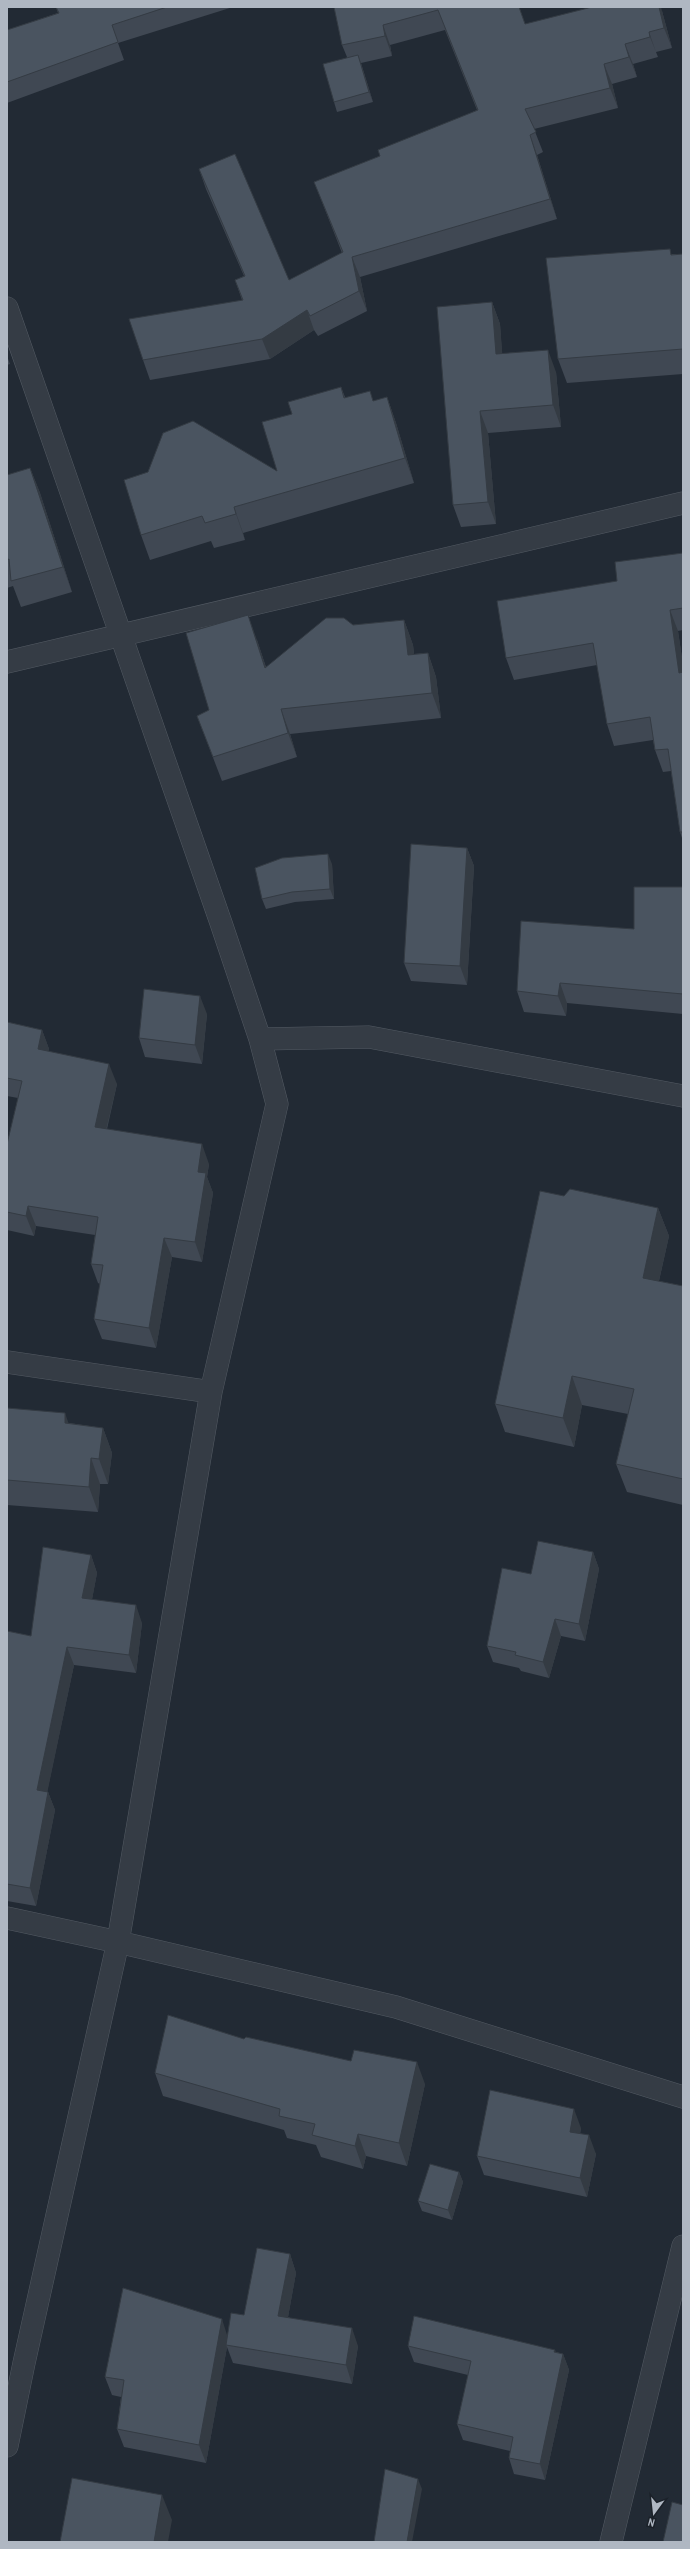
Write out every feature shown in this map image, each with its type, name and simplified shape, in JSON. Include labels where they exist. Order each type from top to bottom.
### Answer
[{"type":"street","points":[[7,308],[123,635],[260,1039],[277,1104],[211,1392],[118,1942],[24,2363],[7,2446]]},
{"type":"street","points":[[7,662],[683,503]]},
{"type":"street","points":[[260,1039],[370,1037],[683,1096]]},
{"type":"street","points":[[7,1362],[211,1392]]},
{"type":"street","points":[[7,1918],[118,1942],[396,2007],[683,2097]]},
{"type":"street","points":[[611,2542],[683,2246]]},
{"type":"building","points":[[56,7],[167,7],[112,25],[118,42],[7,82],[7,30],[59,13]]},
{"type":"building","points":[[334,7],[519,7],[525,24],[592,7],[659,7],[664,28],[649,32],[650,37],[625,44],[629,57],[604,64],[610,88],[525,109],[536,132],[530,135],[550,199],[352,257],[359,291],[310,316],[307,310],[262,339],[143,360],[129,319],[243,300],[235,280],[245,276],[199,169],[235,154],[289,280],[343,252],[314,182],[380,156],[378,150],[478,110],[438,10],[383,25],[385,36],[342,45]]},
{"type":"building","points":[[358,55],[369,92],[334,102],[323,64]]},
{"type":"building","points":[[670,249],[671,255],[683,254],[683,349],[558,359],[546,258]]},
{"type":"building","points":[[492,302],[496,354],[548,350],[553,405],[480,411],[488,502],[453,505],[437,307]]},
{"type":"building","points":[[341,387],[344,398],[370,391],[373,401],[387,397],[405,458],[234,507],[236,514],[205,523],[202,516],[141,535],[124,480],[148,472],[163,433],[193,421],[277,471],[262,422],[292,414],[288,402]]},
{"type":"building","points":[[30,468],[63,567],[11,581],[9,559],[7,560],[7,475]]},
{"type":"building","points":[[683,553],[683,608],[670,610],[679,673],[683,672],[683,832],[680,832],[668,749],[655,750],[650,717],[607,724],[593,643],[506,658],[497,601],[617,581],[615,562]]},
{"type":"building","points":[[248,615],[265,668],[326,618],[344,618],[353,625],[404,620],[408,655],[428,653],[432,693],[281,709],[288,733],[213,757],[197,716],[209,710],[186,633]]},
{"type":"building","points":[[411,844],[467,848],[460,966],[404,963]]},
{"type":"building","points":[[328,854],[330,889],[292,892],[262,899],[255,868],[282,858]]},
{"type":"building","points":[[634,887],[683,887],[683,994],[560,983],[558,996],[517,991],[521,921],[634,929]]},
{"type":"building","points":[[144,989],[200,996],[195,1045],[139,1038]]},
{"type":"building","points":[[7,1022],[42,1030],[38,1049],[109,1064],[95,1127],[202,1144],[198,1172],[206,1173],[195,1242],[164,1238],[149,1328],[94,1319],[103,1265],[91,1264],[98,1217],[28,1206],[26,1216],[7,1212],[7,1144],[22,1081],[7,1078]]},
{"type":"building","points":[[570,1189],[658,1208],[643,1278],[683,1286],[683,1479],[616,1464],[634,1389],[572,1376],[563,1418],[495,1404],[540,1191],[564,1196]]},
{"type":"building","points":[[7,1408],[65,1413],[65,1423],[103,1428],[99,1459],[91,1458],[89,1487],[7,1480]]},
{"type":"building","points":[[538,1541],[593,1552],[579,1624],[555,1619],[543,1662],[515,1655],[516,1652],[487,1646],[502,1568],[531,1574]]},
{"type":"building","points":[[43,1547],[91,1555],[82,1598],[136,1605],[129,1655],[67,1647],[37,1790],[48,1792],[30,1888],[7,1884],[7,1631],[31,1636]]},
{"type":"building","points":[[168,2015],[244,2039],[246,2037],[351,2061],[354,2050],[417,2062],[399,2143],[358,2134],[355,2146],[312,2135],[315,2124],[279,2116],[280,2109],[155,2073]]},
{"type":"building","points":[[490,2090],[574,2109],[570,2132],[589,2135],[580,2178],[477,2156]]},
{"type":"building","points":[[430,2164],[459,2172],[448,2210],[418,2201]]},
{"type":"building","points":[[257,2248],[290,2254],[278,2316],[352,2328],[346,2365],[226,2345],[231,2313],[244,2315]]},
{"type":"building","points":[[123,2288],[222,2319],[199,2445],[117,2429],[124,2380],[105,2377]]},
{"type":"building","points":[[414,2316],[555,2350],[554,2352],[563,2354],[540,2464],[509,2458],[513,2437],[457,2424],[471,2361],[408,2346]]},
{"type":"building","points":[[385,2469],[418,2479],[407,2542],[374,2542]]},
{"type":"building","points":[[72,2478],[162,2495],[154,2542],[60,2542]]},
{"type":"building","points":[[672,2502],[683,2505],[683,2542],[663,2542]]}]
